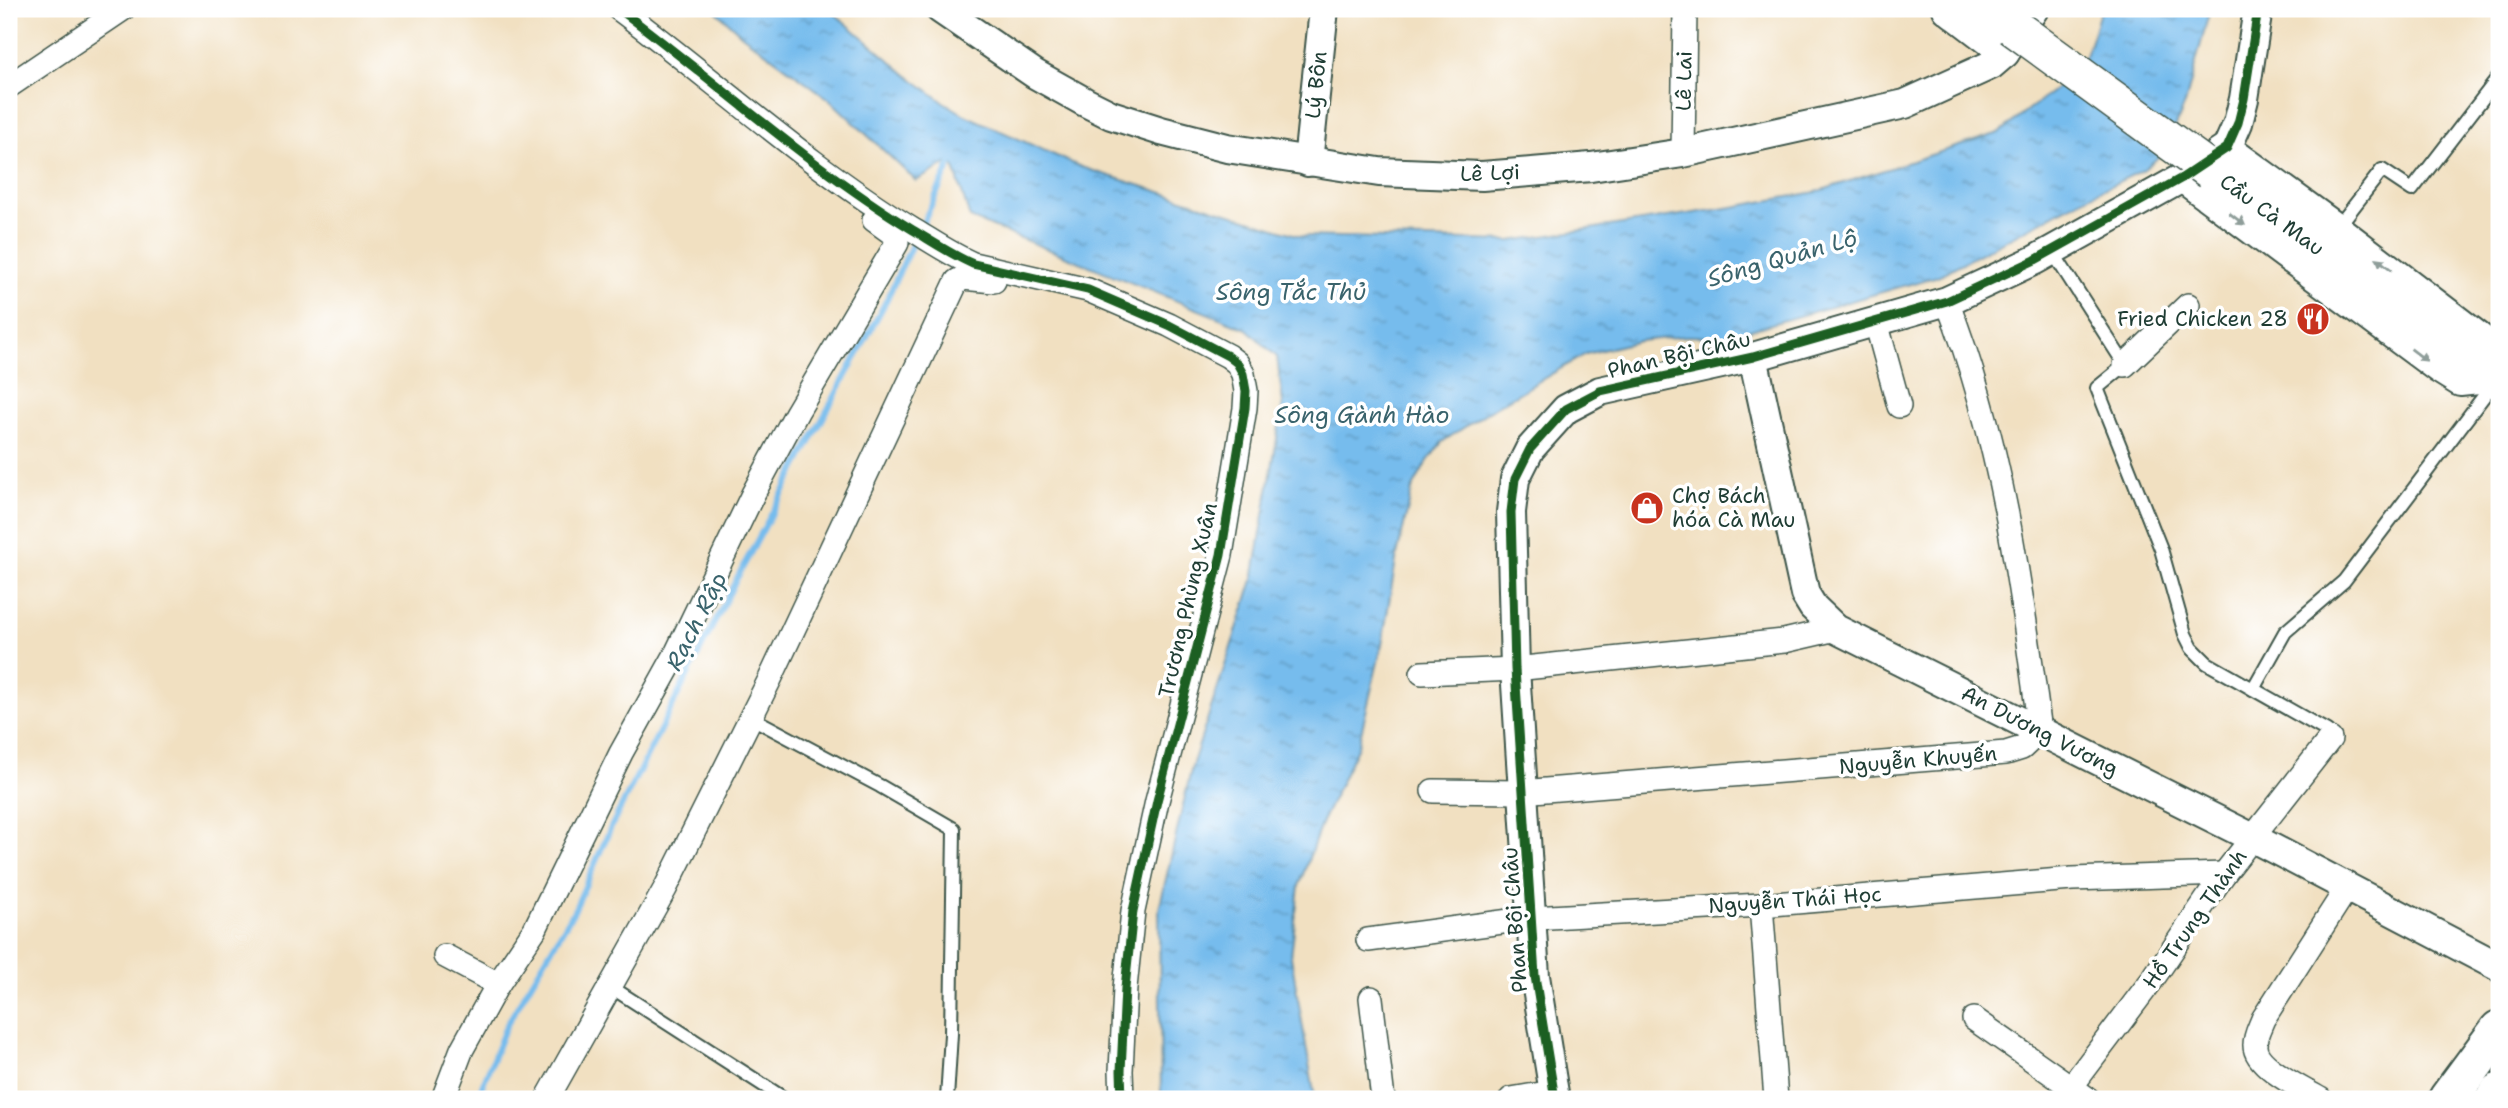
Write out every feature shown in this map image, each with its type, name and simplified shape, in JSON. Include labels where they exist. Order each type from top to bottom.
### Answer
[{"type":"highway","points":[[2448,1099],[2499,1030]]},
{"type":"highway","points":[[2495,1099],[2499,1093]]},
{"type":"main road","name":"Cầu Cà Mau","points":[[2010,24],[2498,379]]},
{"type":"street","points":[[9,86],[123,9]]},
{"type":"street","points":[[619,9],[839,181]]},
{"type":"street","name":"Lê Lợi","points":[[940,9],[1035,74],[1111,115],[1161,131],[1308,162],[1379,172],[1482,176],[1591,167],[1683,153],[1905,104],[1991,65],[2010,24]]},
{"type":"street","name":"Lý Bôn","points":[[1308,162],[1324,9]]},
{"type":"street","name":"Lê Lai","points":[[1683,153],[1685,9]]},
{"type":"street","points":[[1947,9],[2010,24]]},
{"type":"street","points":[[2258,9],[2238,123],[2207,165],[2337,228],[2487,343],[2498,379]]},
{"type":"street","name":"Phan Bội Châu","points":[[1554,1095],[1535,976],[1515,669],[1511,512],[1515,479],[1530,449],[1566,409],[1600,391],[1753,358],[1947,301],[2052,251],[2207,165]]},
{"type":"street","points":[[443,1099],[462,1049],[498,984],[535,929],[621,752],[676,654],[709,581],[765,471],[897,243],[896,236],[836,193],[831,184],[839,181]]},
{"type":"street","name":"Trương Phùng Xuân","points":[[839,181],[884,213],[960,258],[973,264],[1088,290],[1170,325],[1228,356],[1237,363],[1243,374],[1246,391],[1221,555],[1157,801],[1133,911],[1125,988],[1122,1099]]},
{"type":"street","points":[[547,1099],[665,889],[750,718],[957,281],[963,278],[1028,287],[1056,283]]},
{"type":"street","points":[[1947,301],[1978,389],[1995,455],[2024,603],[2040,731]]},
{"type":"street","points":[[2125,365],[2188,305]]},
{"type":"street","points":[[1876,322],[1899,406]]},
{"type":"street","name":"An Dương Vương","points":[[1753,358],[1805,594],[1813,607],[1836,629],[2253,838],[2499,967]]},
{"type":"street","points":[[1422,673],[1515,669],[1784,641],[1836,629]]},
{"type":"street","name":"Nguyễn Khuyến","points":[[1433,791],[1521,792],[2006,753],[2022,748],[2040,731]]},
{"type":"street","name":"Hồ Trung Thành","points":[[2074,1095],[2224,874],[2330,739]]},
{"type":"street","name":"Nguyễn Thái Học","points":[[1368,940],[1532,918],[1761,905],[2072,879],[2224,874]]},
{"type":"street","points":[[2320,1099],[2271,1070],[2258,1056],[2254,1047],[2263,1019],[2347,888]]},
{"type":"street","points":[[1761,905],[1776,1099]]},
{"type":"street","points":[[445,956],[498,984]]},
{"type":"street","points":[[1371,998],[1383,1099]]},
{"type":"street","points":[[1974,1019],[2074,1095]]},
{"type":"street","points":[[1511,1099],[1554,1095]]},
{"type":"lane","points":[[2337,228],[2382,170],[2412,190],[2499,76]]},
{"type":"lane","points":[[2052,251],[2125,365],[2097,388],[2161,549],[2185,634],[2192,648],[2207,663],[2327,731],[2330,739]]},
{"type":"lane","points":[[2253,689],[2285,632],[2344,581],[2498,379]]},
{"type":"lane","points":[[750,718],[954,828],[951,1034],[947,1099]]},
{"type":"lane","points":[[611,987],[785,1099]]},
{"type":"water","points":[[714,9],[829,9],[906,74],[965,115],[1081,167],[1300,236],[1511,241],[1816,192],[1999,133],[2059,86],[2086,56],[2101,9],[2210,9],[2185,104],[2165,152],[2143,170],[1938,276],[1726,337],[1687,336],[1639,341],[1586,354],[1495,407],[1442,442],[1425,465],[1412,490],[1396,560],[1382,645],[1358,746],[1321,824],[1299,886],[1291,957],[1315,1099],[1161,1099],[1159,909],[1192,766],[1253,580],[1283,403],[1277,357],[1247,329],[970,218],[952,161],[916,181],[829,99],[742,35]]},
{"type":"waterway","name":"Rạch Rập","points":[[920,229],[952,161]]},
{"type":"waterway","name":"Rạch Rập","points":[[477,1099],[506,1026],[574,911],[612,825],[737,578],[885,303],[915,238]]},
{"type":"cycle path","points":[[619,9],[837,179],[958,257],[973,264],[1088,290],[1169,325],[1228,356],[1237,363],[1243,374],[1245,408],[1221,555],[1157,801],[1133,911],[1125,988],[1122,1099]]},
{"type":"cycle path","points":[[1555,1099],[1535,976],[1515,669],[1511,512],[1515,479],[1530,449],[1566,409],[1600,391],[1753,357],[1947,301],[2035,260],[2182,178],[2227,148],[2238,123],[2244,99],[2258,9]]},
{"type":"place","name":"Fried Chicken 28","points":[[2313,319]]},
{"type":"place","name":"Chợ Bách hóa Cà Mau","points":[[1647,508]]},
{"type":"water label","name":"Sông Quản Lộ","points":[[1782,258]]},
{"type":"water label","name":"Sông Tắc Thủ","points":[[1291,292]]},
{"type":"water label","name":"Sông Gành Hào","points":[[1362,415]]}]
